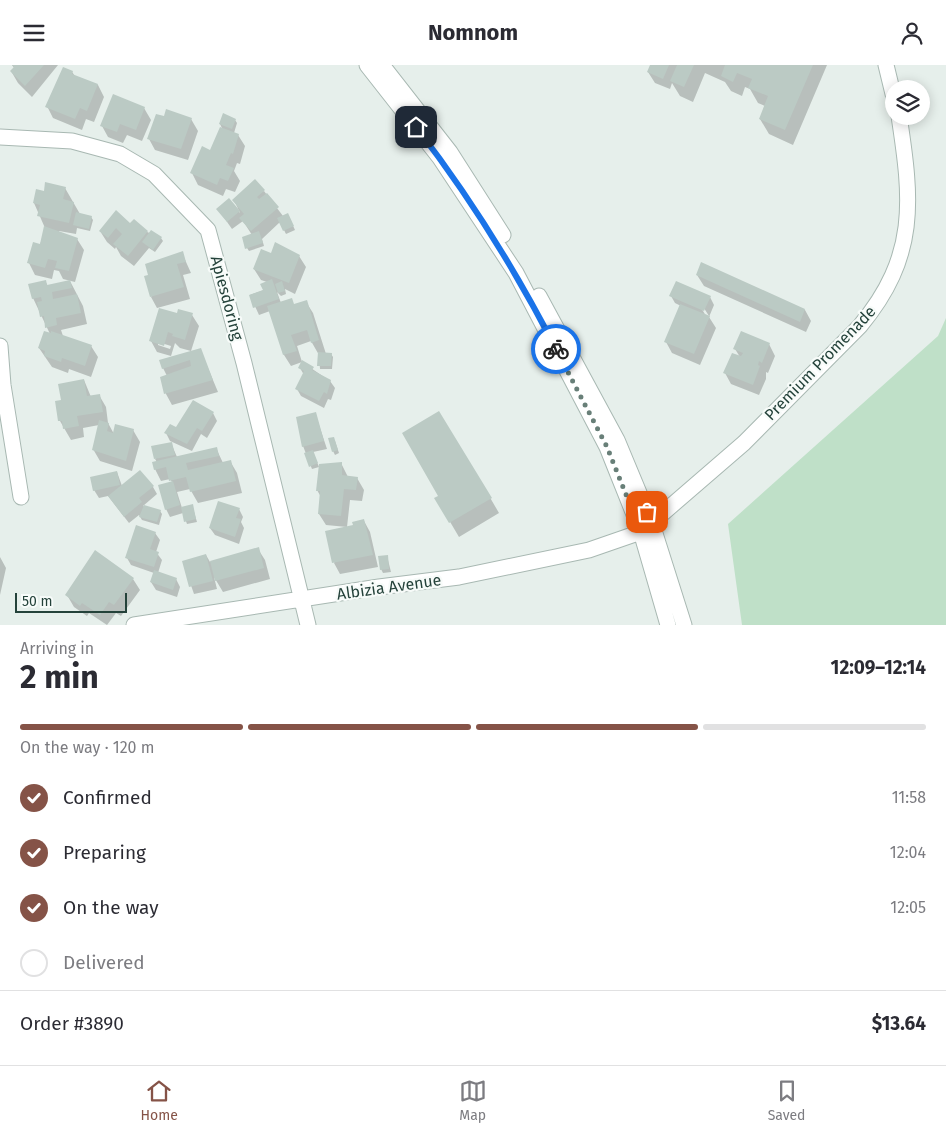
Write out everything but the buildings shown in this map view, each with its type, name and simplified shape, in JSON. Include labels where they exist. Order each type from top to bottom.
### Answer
[{"type":"street","points":[[367,65],[440,158],[516,273],[607,447],[646,528],[668,625]]},
{"type":"street","points":[[382,65],[450,152],[524,266],[617,440],[646,528],[684,625]]},
{"type":"street","points":[[886,65],[890,80]]},
{"type":"street","points":[[894,65],[896,80]]},
{"type":"street","name":"Premium Promenade","points":[[646,528],[744,443],[876,307],[892,281],[906,237],[908,172],[900,125]]},
{"type":"street","name":"Apiesdoring","points":[[0,137],[72,141],[120,154],[154,174],[208,230],[304,598],[308,625]]},
{"type":"street","points":[[0,346],[3,385],[21,497]]},
{"type":"street","name":"Albizia Avenue","points":[[134,625],[304,598],[459,577],[589,550],[646,528]]},
{"type":"green space","points":[[946,318],[946,625],[742,625],[728,524],[938,336]]},
{"type":"way so far","points":[[556,349],[607,447],[641,532],[652,524],[647,512]]},
{"type":"route","points":[[416,127],[440,158],[516,273],[556,349]]}]
